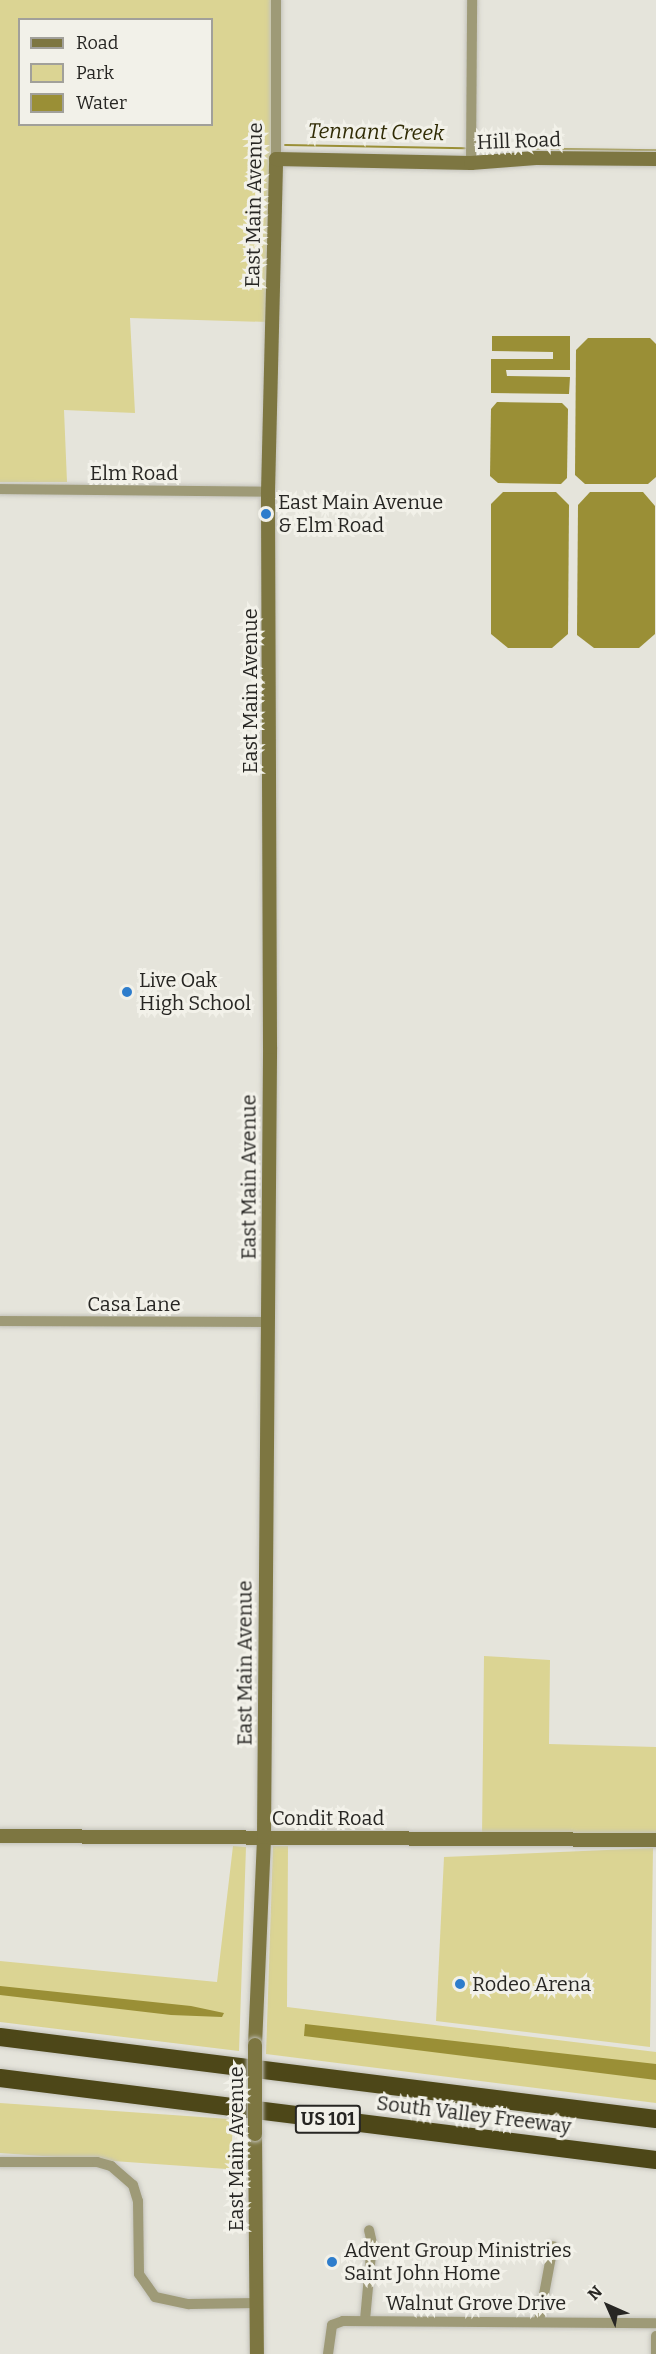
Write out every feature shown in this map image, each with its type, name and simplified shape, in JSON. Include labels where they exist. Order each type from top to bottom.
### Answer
[{"type":"highway","name":"South Valley Freeway","points":[[0,2037],[656,2119]]},
{"type":"highway","name":"South Valley Freeway","points":[[0,2078],[656,2160]]},
{"type":"street","name":"East Main Avenue","points":[[257,2354],[255,2045],[264,1837],[268,1322],[268,492],[276,159],[276,0]]},
{"type":"street","points":[[471,163],[472,0]]},
{"type":"street","name":"Hill Road","points":[[276,159],[471,163],[536,158],[656,159]]},
{"type":"street","name":"Elm Road","points":[[0,489],[268,492]]},
{"type":"street","name":"Casa Lane","points":[[0,1321],[268,1322]]},
{"type":"street","name":"Condit Road","points":[[0,1836],[656,1840]]},
{"type":"street","points":[[0,2162],[97,2162],[111,2166],[133,2185],[138,2201],[139,2274],[155,2297],[189,2304],[256,2303]]},
{"type":"street","points":[[365,2320],[372,2243],[369,2230]]},
{"type":"street","points":[[539,2321],[553,2246]]},
{"type":"street","name":"Walnut Grove Drive","points":[[328,2354],[332,2325],[365,2320],[656,2323]]},
{"type":"street","points":[[656,2336],[656,2354]]},
{"type":"green space","points":[[0,0],[273,0],[268,322],[130,318],[135,413],[64,410],[67,482],[0,482]]},
{"type":"green space","points":[[484,1656],[550,1660],[549,1744],[656,1747],[656,1838],[482,1837]]},
{"type":"green space","points":[[233,1846],[246,1847],[239,2051],[0,2022],[0,1961],[217,1982]]},
{"type":"green space","points":[[273,1846],[288,1846],[287,2007],[656,2052],[656,2103],[266,2054]]},
{"type":"green space","points":[[653,1848],[650,2047],[436,2021],[444,1857]]},
{"type":"green space","points":[[0,2103],[233,2119],[230,2169],[0,2153]]},
{"type":"water","points":[[492,336],[570,336],[570,370],[506,370],[507,376],[570,377],[569,394],[491,393],[491,359],[553,359],[553,352],[492,351]]},
{"type":"water","points":[[588,338],[650,338],[656,344],[656,477],[648,484],[585,484],[575,475],[576,350]]},
{"type":"water","points":[[497,402],[562,403],[568,409],[567,478],[561,484],[498,483],[490,476],[491,409]]},
{"type":"water","points":[[503,492],[556,492],[569,505],[568,634],[552,648],[508,648],[491,634],[491,504]]},
{"type":"water","points":[[590,492],[643,492],[655,506],[655,634],[639,648],[594,648],[577,635],[578,505]]},
{"type":"water","points":[[0,1986],[191,2006],[224,2013],[222,2017],[171,2015],[0,1995]]},
{"type":"water","points":[[305,2024],[656,2064],[656,2080],[304,2036]]},
{"type":"waterway","name":"Tennant Creek","points":[[285,145],[465,148]]},
{"type":"waterway","name":"Tennant Creek","points":[[482,148],[656,150]]},
{"type":"place","name":"East Main Avenue & Elm Road","points":[[266,514]]},
{"type":"place","name":"Live Oak High School","points":[[127,992]]},
{"type":"place","name":"Rodeo Arena","points":[[460,1984]]},
{"type":"place","name":"Advent Group Ministries Saint John Home","points":[[332,2262]]}]
